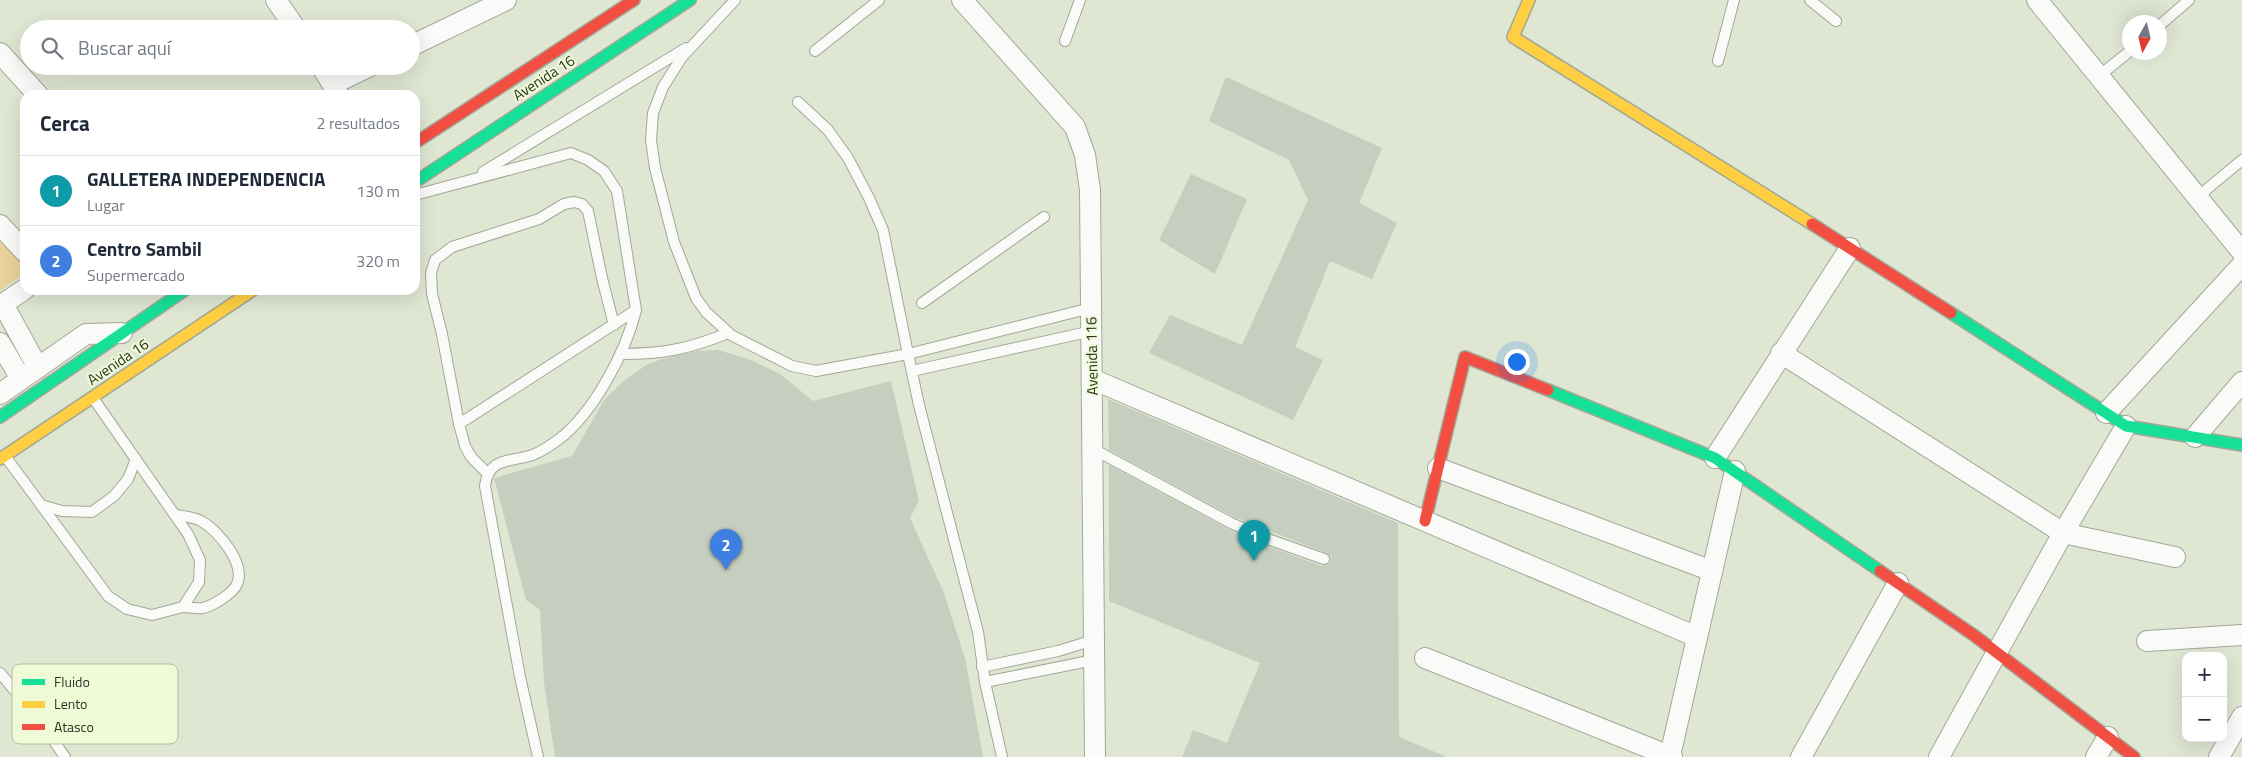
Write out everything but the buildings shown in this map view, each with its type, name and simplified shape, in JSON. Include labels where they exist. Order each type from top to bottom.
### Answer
[{"type":"main road","name":"Avenida 16","points":[[420,140],[634,0]]},
{"type":"main road","name":"Avenida 16","points":[[420,179],[690,0]]},
{"type":"main road","points":[[1529,0],[1513,37],[1850,248],[2126,426],[2242,445]]},
{"type":"main road","name":"Avenida 16","points":[[0,417],[178,295]]},
{"type":"main road","name":"Avenida 16","points":[[3,458],[246,295]]},
{"type":"main road","points":[[1425,521],[1464,357],[1715,458],[1998,653],[2134,757]]},
{"type":"street","points":[[276,0],[290,20]]},
{"type":"street","points":[[420,42],[506,0]]},
{"type":"street","name":"Avenida 116","points":[[962,0],[1075,127],[1085,155],[1090,190],[1095,757]]},
{"type":"street","points":[[2037,0],[2242,252]]},
{"type":"street","points":[[0,53],[33,90]]},
{"type":"street","points":[[327,75],[336,90],[357,75]]},
{"type":"street","points":[[0,225],[20,247]]},
{"type":"street","points":[[1715,458],[1850,248]]},
{"type":"street","points":[[2106,413],[2242,265]]},
{"type":"street","points":[[20,292],[1,305],[38,368]]},
{"type":"street","points":[[0,394],[86,334],[122,333]]},
{"type":"street","points":[[0,343],[21,379]]},
{"type":"street","points":[[1782,353],[2063,533],[2175,557]]},
{"type":"street","points":[[1092,379],[1697,637]]},
{"type":"street","points":[[2195,437],[2242,382]]},
{"type":"street","points":[[1939,757],[2063,533],[2126,426]]},
{"type":"street","points":[[1438,468],[1712,571]]},
{"type":"street","points":[[1424,658],[1671,756],[1735,471]]},
{"type":"street","points":[[1801,757],[1898,583]]},
{"type":"street","points":[[2147,641],[2242,635]]},
{"type":"street","points":[[2219,757],[2242,717]]},
{"type":"street","points":[[2096,757],[2108,737]]},
{"type":"lane","points":[[735,0],[693,44],[663,87],[653,113],[651,140],[655,168],[674,242],[696,298],[706,312],[728,333],[773,358],[792,366],[816,371],[908,354],[1091,308]]},
{"type":"lane","points":[[815,51],[879,0]]},
{"type":"lane","points":[[1065,41],[1080,0]]},
{"type":"lane","points":[[1718,60],[1734,0]]},
{"type":"lane","points":[[1810,0],[1836,21]]},
{"type":"lane","points":[[2167,19],[2189,0]]},
{"type":"lane","points":[[469,180],[525,148],[693,44]]},
{"type":"lane","points":[[2099,76],[2122,57]]},
{"type":"lane","points":[[798,102],[828,130],[848,158],[883,230],[919,405],[978,632],[982,667],[1002,757]]},
{"type":"lane","points":[[420,194],[571,153],[588,160],[604,171],[616,191],[636,310],[631,330],[621,354],[581,416],[558,440],[534,454],[494,466],[487,474],[485,486],[520,677],[538,757]]},
{"type":"lane","points":[[2199,199],[2207,189],[2242,160]]},
{"type":"lane","points":[[487,474],[465,446],[459,424],[442,334],[432,294],[431,273],[435,260],[449,249],[539,219],[564,204],[574,202],[582,204],[588,211],[614,324]]},
{"type":"lane","points":[[922,304],[1044,217]]},
{"type":"lane","points":[[459,424],[636,310]]},
{"type":"lane","points":[[912,371],[1092,331]]},
{"type":"lane","points":[[621,354],[655,354],[697,345],[728,333]]},
{"type":"lane","points":[[93,397],[188,534],[200,560],[199,582],[183,607]]},
{"type":"lane","points":[[1093,449],[1231,522],[1268,539],[1324,559]]},
{"type":"lane","points":[[3,458],[41,505],[108,596],[127,609],[152,615],[183,607],[202,608],[220,601],[237,585],[238,575],[234,559],[220,534],[200,520],[175,515]]},
{"type":"lane","points":[[41,505],[62,511],[92,512],[114,496],[128,479],[136,460]]},
{"type":"lane","points":[[982,667],[1058,651],[1094,650]]},
{"type":"lane","points":[[985,682],[1094,650]]},
{"type":"lane","points":[[0,673],[12,687]]},
{"type":"lane","points":[[56,744],[65,757]]},
{"type":"shaded area","points":[[0,234],[20,256],[20,277],[0,291]]},
{"type":"traffic: fast","points":[[420,179],[690,0]]},
{"type":"traffic: fast","points":[[0,417],[178,295]]},
{"type":"traffic: fast","points":[[1951,313],[2126,426],[2242,445]]},
{"type":"traffic: fast","points":[[1548,390],[1715,458],[1880,571]]},
{"type":"traffic: slow","points":[[1529,0],[1513,37],[1812,224]]},
{"type":"traffic: slow","points":[[0,459],[246,295]]},
{"type":"traffic: jam","points":[[420,140],[634,0]]},
{"type":"traffic: jam","points":[[1812,224],[1951,313]]},
{"type":"traffic: jam","points":[[1425,521],[1465,357],[1548,390]]},
{"type":"traffic: jam","points":[[1880,571],[1975,636],[2134,757]]},
{"type":"place","name":"GALLETERA INDEPENDENCIA","points":[[1254,561]]},
{"type":"place","name":"Centro Sambil","points":[[726,570]]}]
